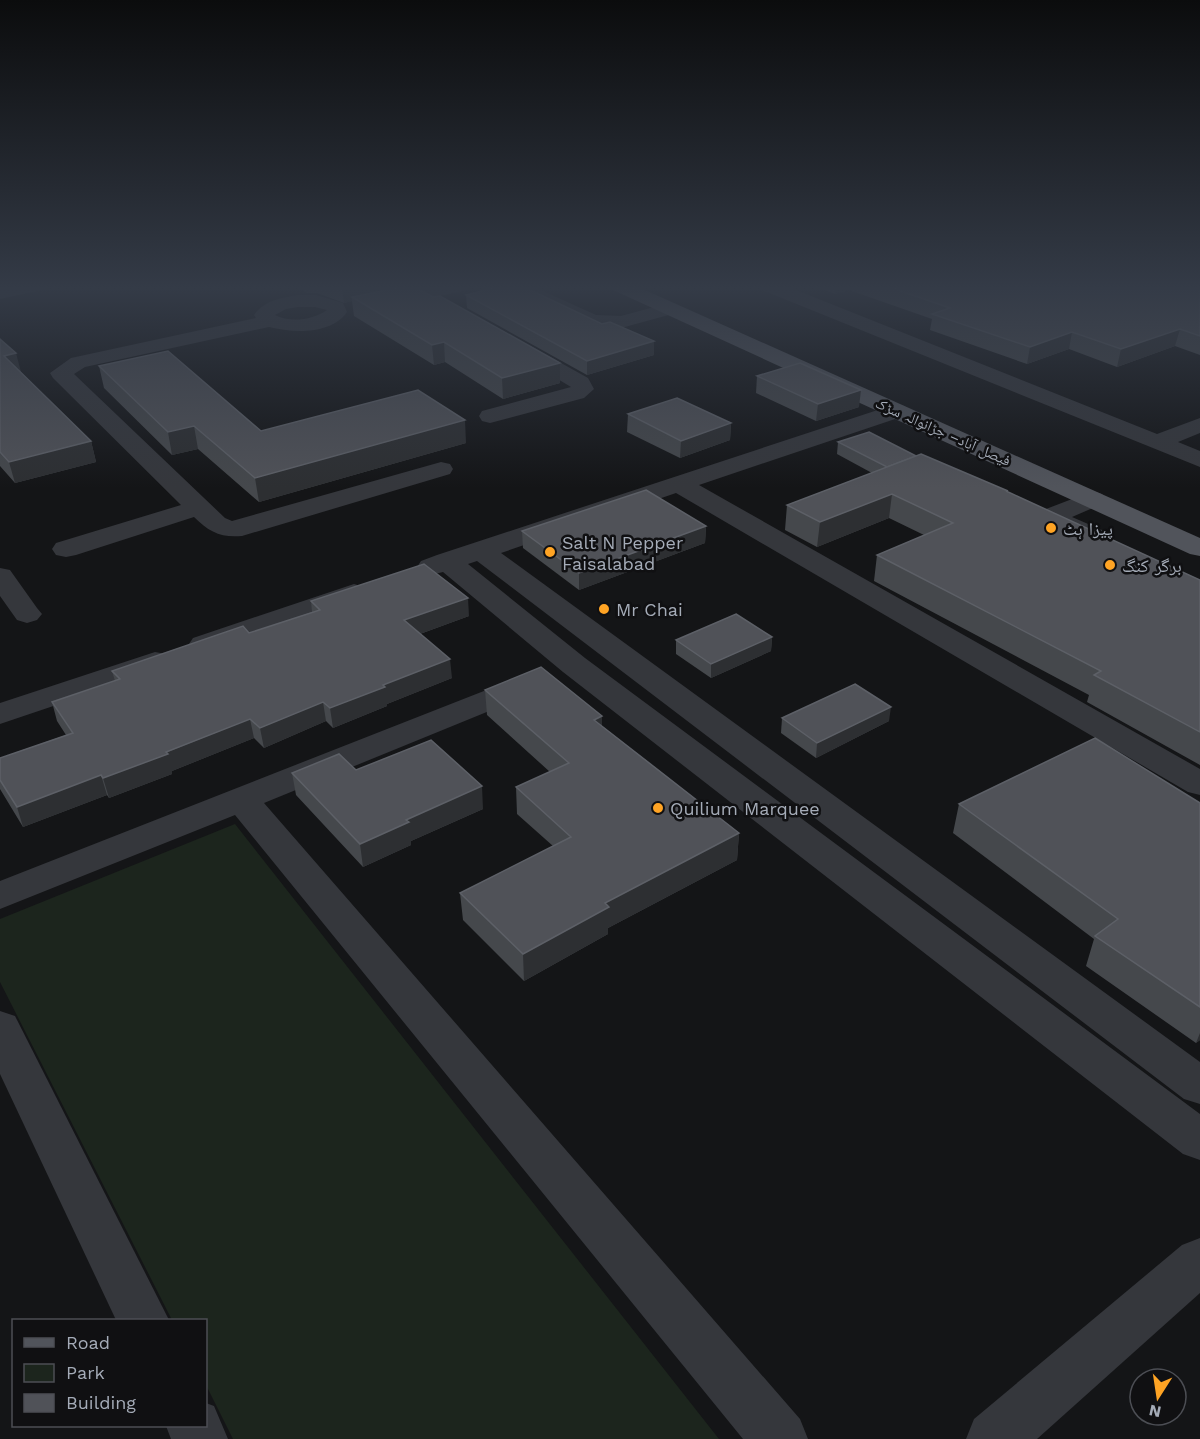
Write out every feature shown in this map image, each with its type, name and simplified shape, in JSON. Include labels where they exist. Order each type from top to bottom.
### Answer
[{"type":"main road","name":"فیصل آباد– جڑانوالہ سڑک","points":[[767,353],[1093,499],[1172,524]]},
{"type":"main road","name":"فیصل آباد– جڑانوالہ سڑک","points":[[798,353],[1172,524]]},
{"type":"main road","points":[[1172,524],[1200,547]]},
{"type":"street","points":[[119,353],[78,362],[61,373],[216,524],[228,529],[242,528],[441,470]]},
{"type":"street","points":[[490,416],[576,393],[583,388],[580,383],[528,353]]},
{"type":"street","points":[[936,353],[1200,460]]},
{"type":"street","points":[[0,714],[677,483],[896,411]]},
{"type":"street","points":[[1158,442],[1200,425]]},
{"type":"street","points":[[677,483],[1200,784]]},
{"type":"street","points":[[1093,499],[1055,515],[1057,520],[1118,548]]},
{"type":"street","points":[[66,549],[201,507]]},
{"type":"street","points":[[464,556],[574,665],[1200,1140]]},
{"type":"street","points":[[464,556],[1200,1086]]},
{"type":"street","points":[[0,576],[27,614]]},
{"type":"street","points":[[0,896],[574,665]]},
{"type":"street","points":[[241,799],[780,1439]]},
{"type":"street","points":[[0,1028],[143,1319]]},
{"type":"street","points":[[994,1439],[1200,1261]]},
{"type":"green space","points":[[235,824],[719,1439],[233,1439],[207,1387],[207,1319],[171,1319],[0,982],[0,919]]},
{"type":"building","points":[[0,353],[15,353],[4,356],[91,441],[9,462],[0,452]]},
{"type":"building","points":[[158,353],[171,353],[261,431],[418,390],[465,420],[255,478],[194,426],[168,432],[99,366]]},
{"type":"building","points":[[462,353],[542,353],[560,363],[502,378]]},
{"type":"building","points":[[573,353],[613,353],[587,361]]},
{"type":"building","points":[[800,363],[861,390],[818,404],[757,376]]},
{"type":"building","points":[[677,398],[731,423],[681,441],[628,414]]},
{"type":"building","points":[[869,432],[916,456],[887,467],[838,442]]},
{"type":"building","points":[[921,454],[1008,491],[1006,491],[1200,580],[1200,732],[1094,675],[1101,671],[877,555],[953,523],[892,494],[820,522],[787,505]]},
{"type":"building","points":[[646,490],[706,526],[579,573],[522,531]]},
{"type":"building","points":[[424,564],[468,598],[404,620],[450,659],[330,708],[323,702],[260,728],[250,719],[166,752],[168,754],[103,778],[101,775],[17,807],[0,780],[0,758],[73,733],[52,702],[120,679],[112,671],[243,626],[249,633],[320,610],[311,601]]},
{"type":"building","points":[[736,614],[772,637],[711,664],[676,640]]},
{"type":"building","points":[[541,667],[602,716],[594,720],[739,833],[605,903],[609,907],[523,954],[460,893],[571,837],[516,787],[569,763],[485,690]]},
{"type":"building","points":[[855,684],[891,707],[817,743],[782,718]]},
{"type":"building","points":[[1095,738],[1200,803],[1200,1007],[1095,936],[1118,919],[959,804]]},
{"type":"building","points":[[431,740],[482,786],[406,820],[409,822],[360,844],[292,773],[339,754],[356,770]]},
{"type":"place","name":"پیزا ہٹ","points":[[1051,528]]},
{"type":"place","name":"Salt N Pepper Faisalabad","points":[[550,552]]},
{"type":"place","name":"برگر کنگ","points":[[1110,565]]},
{"type":"place","name":"Mr Chai","points":[[604,609]]},
{"type":"place","name":"Quilium Marquee","points":[[658,808]]}]
